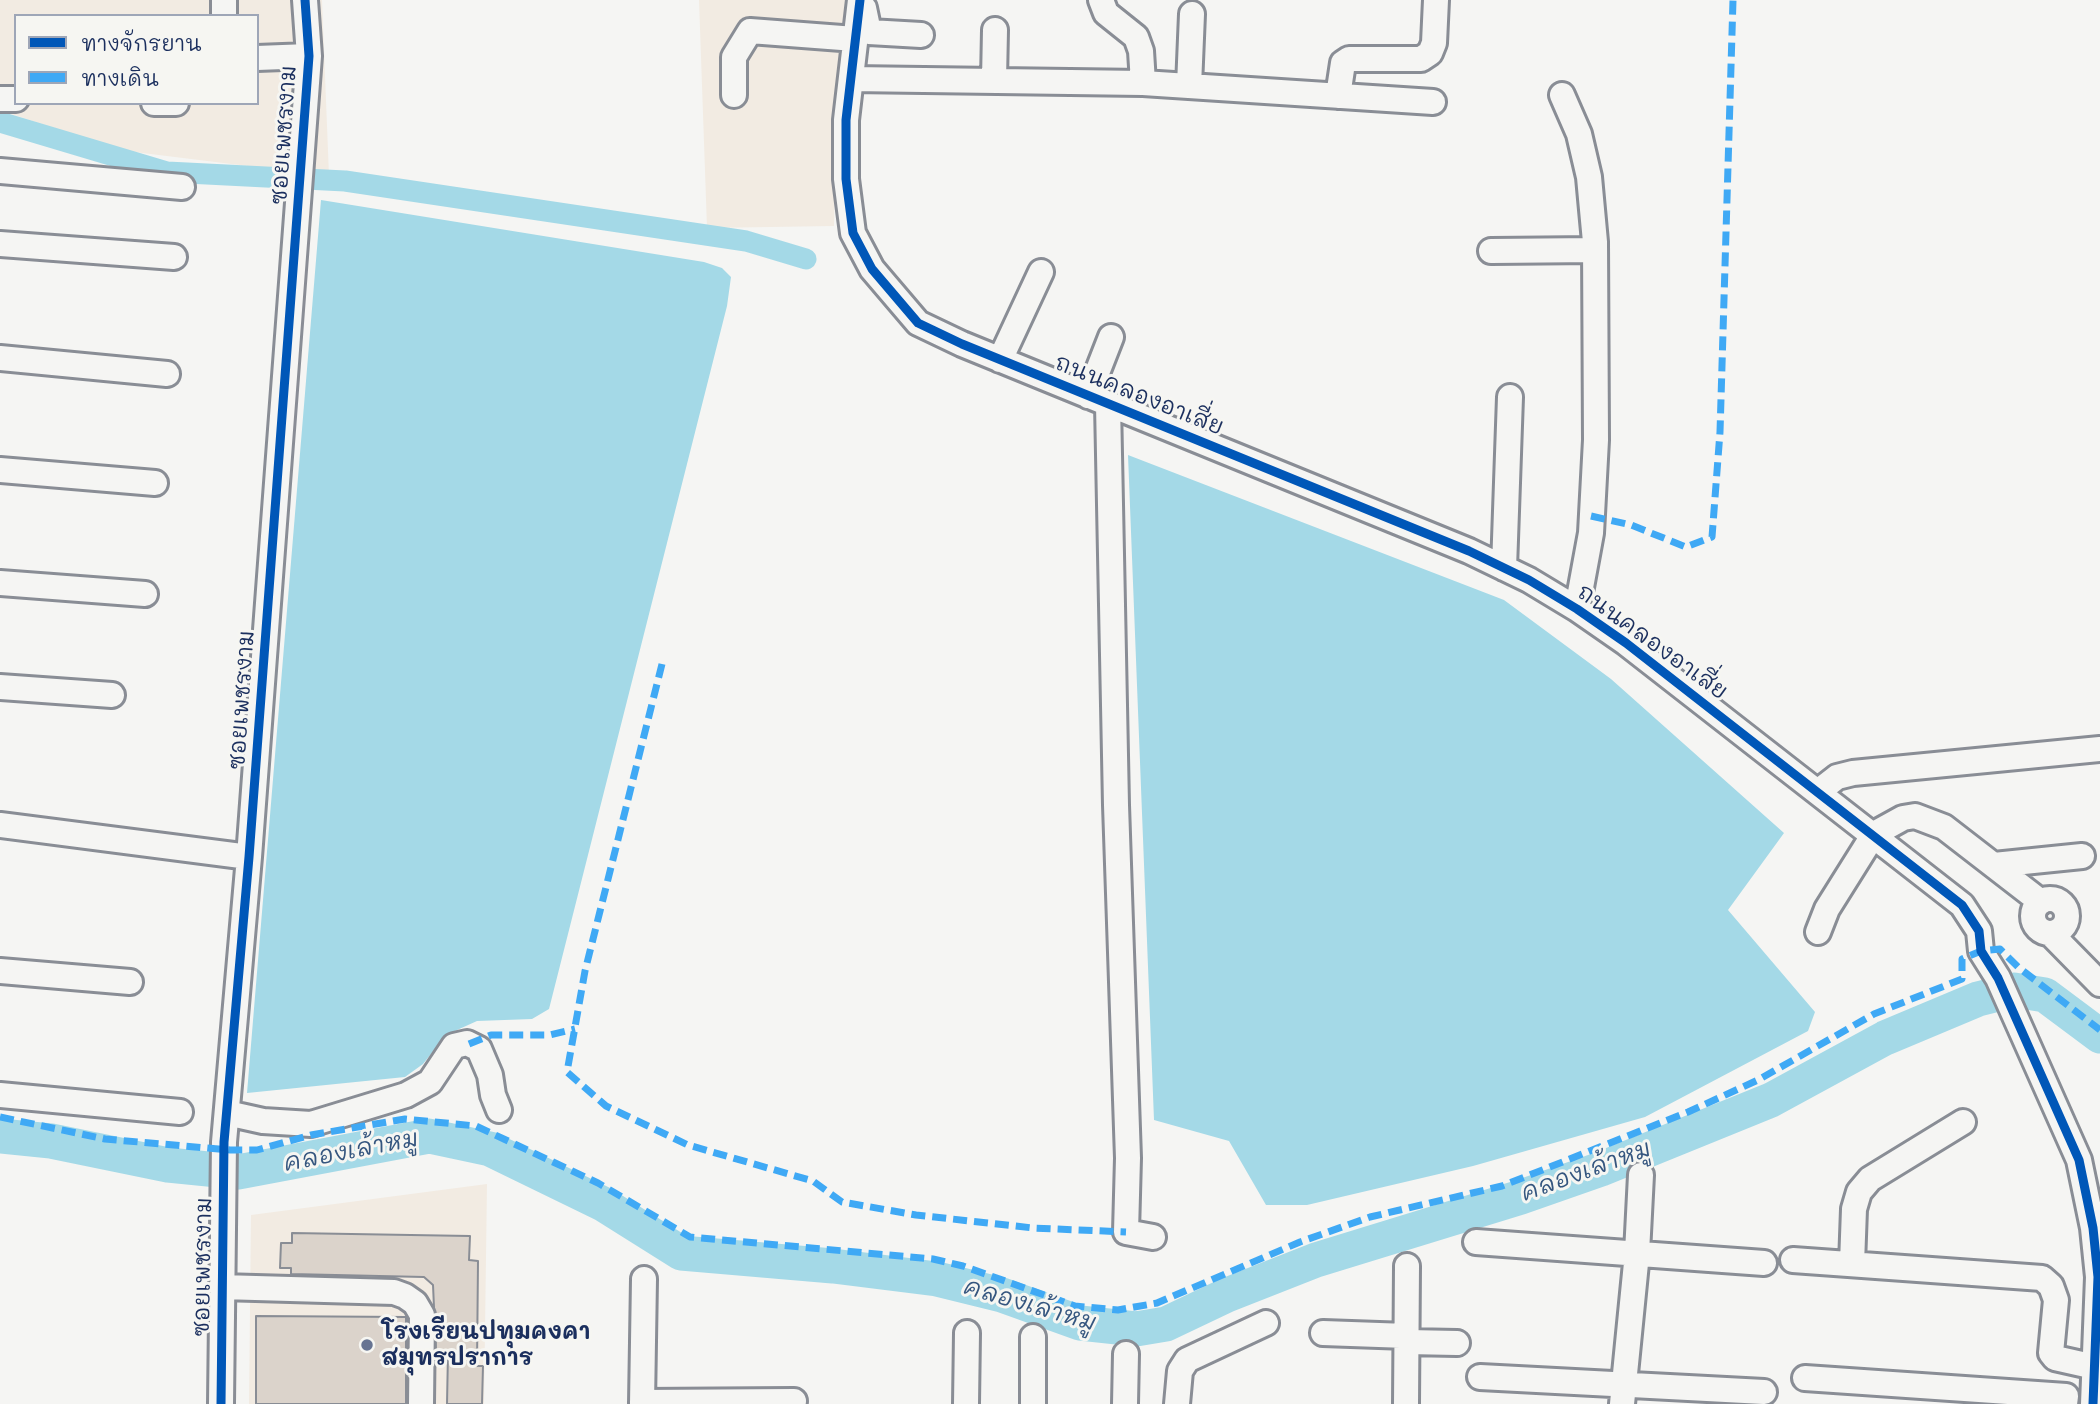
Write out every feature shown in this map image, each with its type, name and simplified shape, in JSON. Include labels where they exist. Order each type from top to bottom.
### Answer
[{"type":"street","name":"ซอยเพชรงาม","points":[[221,1404],[224,1142],[249,858],[309,56],[305,0]]},
{"type":"street","points":[[1101,0],[1105,13],[1136,37],[1141,51],[1143,83]]},
{"type":"street","points":[[1338,96],[1343,63],[1349,59],[1421,59],[1430,53],[1434,43],[1436,0]]},
{"type":"street","points":[[860,4],[864,8],[869,32],[920,35]]},
{"type":"street","name":"ถนนคลองอาเสี่ย","points":[[860,4],[846,120],[846,178],[853,233],[872,269],[918,323],[1000,360],[1390,518],[1504,568],[1577,609],[1819,791],[1962,905],[1979,931],[1981,951],[1998,978],[2079,1160],[2093,1228],[2099,1328],[2093,1404]]},
{"type":"street","points":[[1189,86],[1192,14]]},
{"type":"street","points":[[994,80],[995,30]]},
{"type":"street","points":[[734,95],[734,57],[750,31],[855,39]]},
{"type":"street","points":[[259,58],[309,56]]},
{"type":"street","points":[[851,79],[1143,83],[1433,102]]},
{"type":"street","points":[[1562,95],[1579,134],[1589,177],[1595,250],[1596,440],[1591,533],[1577,609]]},
{"type":"street","points":[[0,171],[182,187]]},
{"type":"street","points":[[0,244],[174,257]]},
{"type":"street","points":[[1491,251],[1595,250]]},
{"type":"street","points":[[1000,360],[1041,272]]},
{"type":"street","points":[[1111,337],[1098,400],[1128,1158],[1126,1232],[1153,1237]]},
{"type":"street","points":[[0,359],[167,374]]},
{"type":"street","points":[[1504,568],[1510,397]]},
{"type":"street","points":[[0,470],[155,483]]},
{"type":"street","points":[[0,583],[145,594]]},
{"type":"street","points":[[0,687],[112,695]]},
{"type":"street","points":[[1819,791],[1838,777],[1853,773],[2100,749]]},
{"type":"street","points":[[1818,932],[1834,897],[1874,834],[1903,818],[1926,818],[1944,827],[2041,901],[2050,899],[2065,907],[2066,924],[2060,931],[2051,934],[2100,984]]},
{"type":"street","points":[[0,825],[249,858]]},
{"type":"street","points":[[1994,865],[2082,856]]},
{"type":"street","points":[[0,971],[130,982]]},
{"type":"street","points":[[227,1113],[263,1121],[311,1124],[406,1095],[430,1082],[454,1046],[467,1043],[479,1049],[490,1075],[499,1110]]},
{"type":"street","points":[[0,1095],[180,1112]]},
{"type":"street","points":[[1852,1264],[1854,1209],[1858,1192],[1870,1179],[1962,1122]]},
{"type":"street","points":[[1623,1394],[1637,1253],[1641,1175]]},
{"type":"street","points":[[1476,1242],[1764,1263]]},
{"type":"street","points":[[1793,1260],[2042,1278],[2051,1286],[2056,1300],[2052,1353],[2055,1358],[2095,1367]]},
{"type":"street","points":[[1406,1266],[1406,1404]]},
{"type":"street","points":[[644,1279],[642,1403],[794,1401]]},
{"type":"street","points":[[221,1287],[394,1292],[405,1296],[415,1303],[422,1315],[421,1404]]},
{"type":"street","points":[[1177,1404],[1180,1371],[1187,1360],[1266,1323]]},
{"type":"street","points":[[966,1404],[967,1332]]},
{"type":"street","points":[[1323,1334],[1457,1343]]},
{"type":"street","points":[[1033,1337],[1033,1404]]},
{"type":"street","points":[[1125,1404],[1126,1354]]},
{"type":"street","points":[[1480,1377],[1623,1394],[1764,1392]]},
{"type":"street","points":[[1805,1378],[2066,1396],[2065,1404]]},
{"type":"shaded area","points":[[0,0],[322,0],[329,176],[118,150],[0,110]]},
{"type":"shaded area","points":[[699,0],[848,0],[836,113],[834,226],[707,228]]},
{"type":"shaded area","name":"โรงเรียนปทุมคงคา สมุทรปราการ","points":[[487,1184],[484,1404],[249,1404],[251,1215]]},
{"type":"water","points":[[321,200],[704,262],[722,268],[731,277],[727,306],[549,1009],[532,1019],[477,1021],[446,1035],[423,1064],[405,1077],[247,1093]]},
{"type":"water","points":[[1128,455],[1504,600],[1611,679],[1784,833],[1728,910],[1815,1012],[1808,1031],[1645,1117],[1473,1166],[1307,1205],[1266,1205],[1229,1141],[1154,1120]]},
{"type":"building","points":[[292,1233],[470,1236],[469,1260],[478,1261],[477,1366],[483,1366],[482,1404],[447,1404],[448,1352],[436,1352],[433,1285],[424,1277],[291,1274],[291,1268],[280,1268],[281,1243],[292,1243]]},
{"type":"building","points":[[256,1316],[406,1317],[406,1404],[256,1404]]},
{"type":"waterway","points":[[0,122],[167,172],[345,181],[746,241],[806,259]]},
{"type":"waterway","name":"คลองเล้าหมู","points":[[0,1136],[51,1141],[168,1165],[238,1172],[429,1136],[490,1149],[603,1204],[681,1253],[833,1266],[937,1279],[1002,1295],[1080,1323],[1136,1329],[1166,1324],[1227,1295],[1316,1260],[1521,1197],[1601,1169],[1771,1100],[1885,1038],[1978,999],[2014,990],[2045,995],[2100,1036]]},
{"type":"marked path","points":[[1591,516],[1631,525],[1686,547],[1712,537],[1720,432],[1733,0]]},
{"type":"marked path","points":[[662,664],[585,971],[567,1072],[606,1106],[688,1145],[813,1181],[842,1202],[916,1215],[1033,1228],[1126,1232]]},
{"type":"marked path","points":[[0,1117],[105,1139],[230,1150],[257,1150],[311,1135],[405,1119],[476,1126],[598,1183],[690,1237],[933,1259],[963,1266],[1075,1306],[1118,1310],[1157,1303],[1300,1242],[1370,1217],[1502,1186],[1688,1112],[1758,1080],[1874,1014],[1962,979],[1962,959],[1981,951],[2000,949],[2018,967],[2100,1030]]},
{"type":"marked path","points":[[469,1044],[491,1035],[550,1035],[575,1029]]},
{"type":"cycle path","points":[[221,1404],[224,1142],[249,857],[309,56],[305,0]]},
{"type":"cycle path","points":[[860,0],[846,120],[846,179],[853,233],[872,269],[918,323],[962,344],[1469,551],[1529,580],[1626,643],[1962,905],[1979,931],[1981,951],[1998,978],[2079,1160],[2093,1228],[2098,1277],[2093,1404]]},
{"type":"place","name":"โรงเรียนปทุมคงคา สมุทรปราการ","points":[[367,1345]]}]
